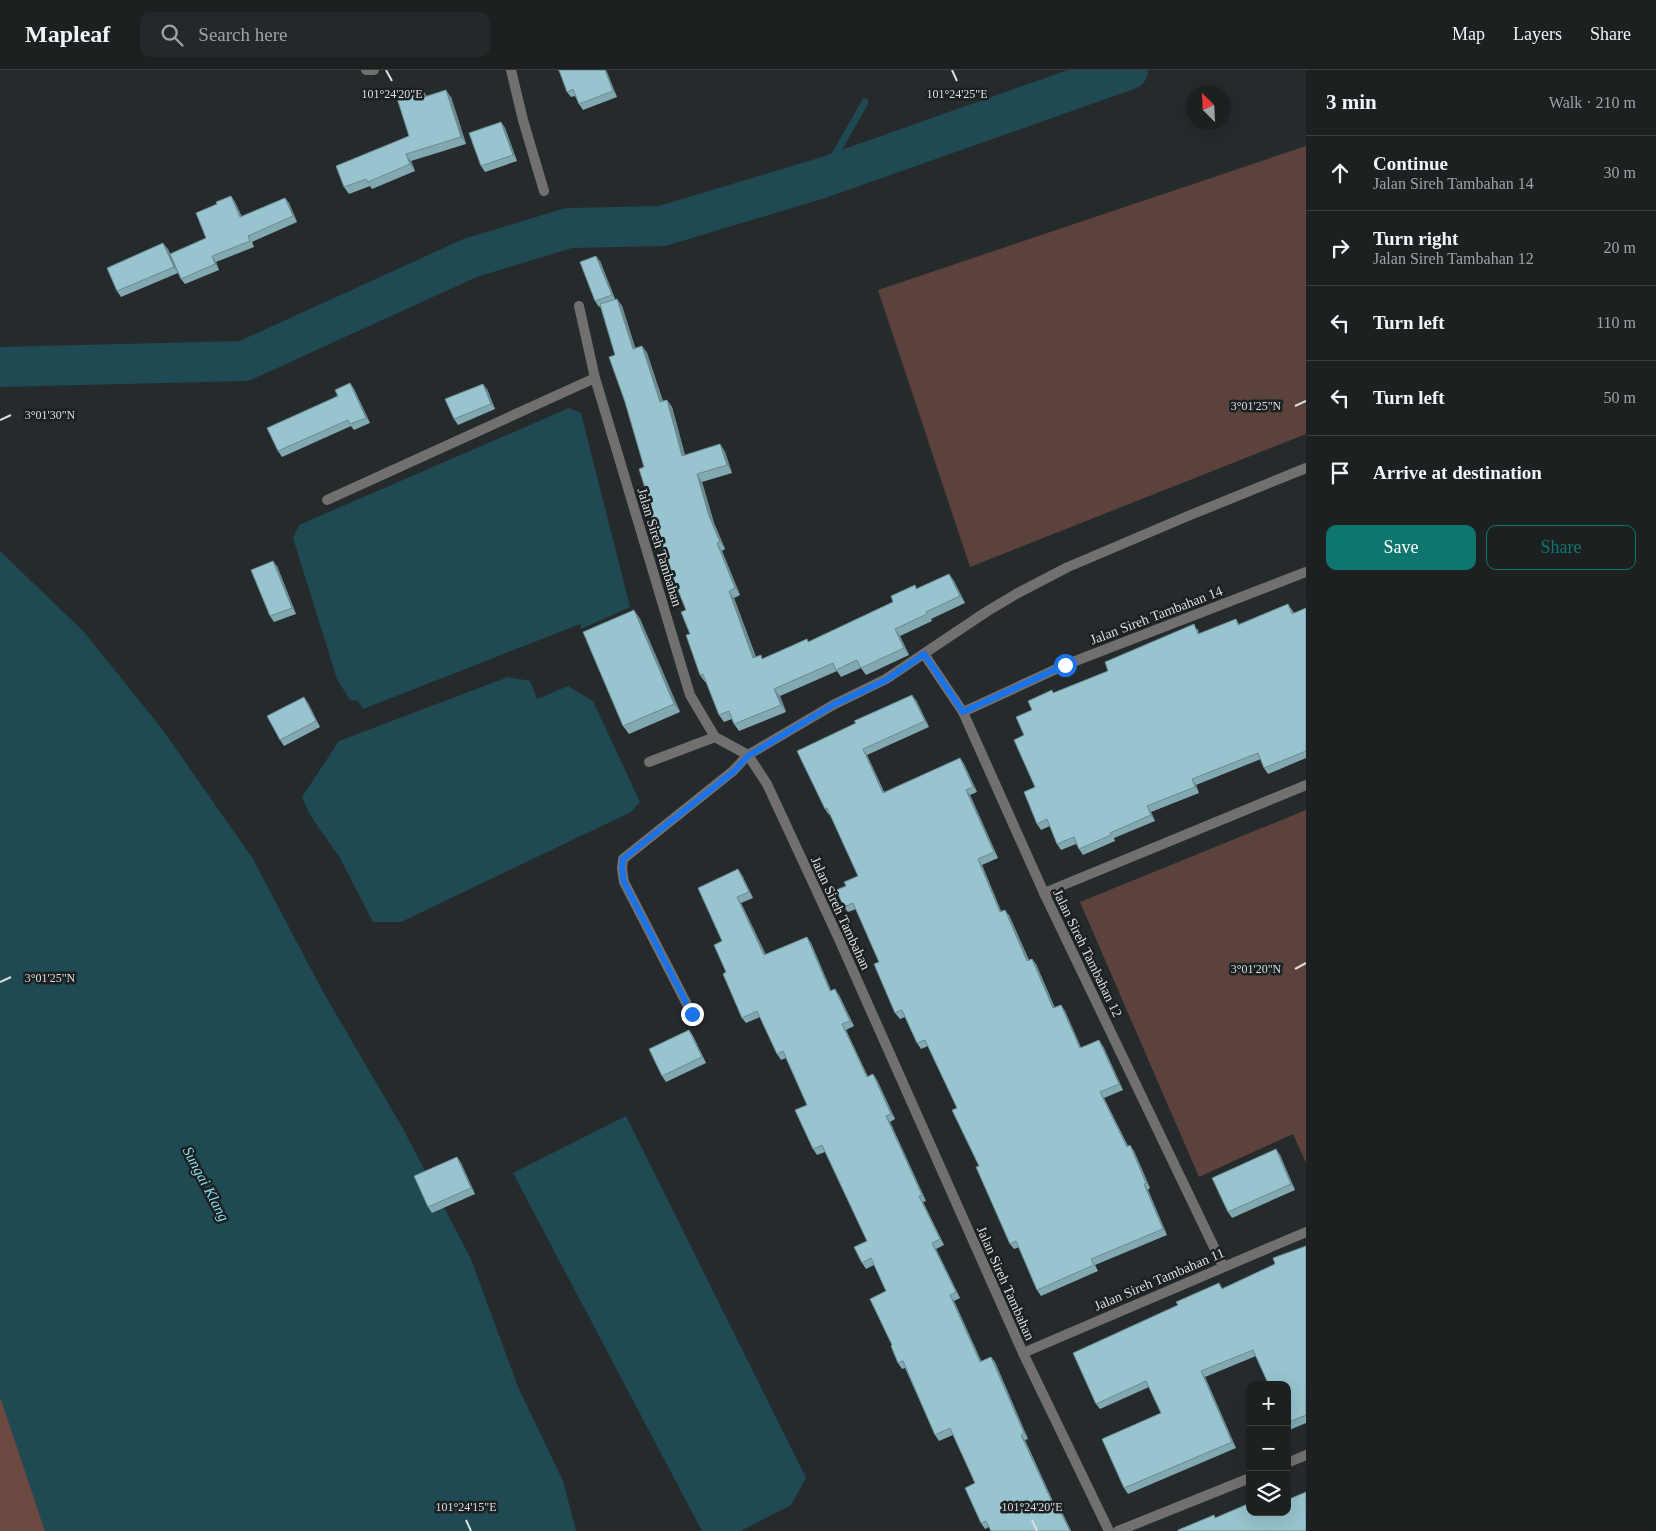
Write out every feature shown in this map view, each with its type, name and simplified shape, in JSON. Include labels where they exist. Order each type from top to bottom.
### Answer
[{"type":"street","points":[[366,70],[374,70]]},
{"type":"street","points":[[511,70],[523,120],[544,191]]},
{"type":"street","name":"Jalan Sireh Tambahan","points":[[579,306],[594,378],[690,695],[715,737],[748,756],[767,784],[1023,1353],[1109,1531]]},
{"type":"street","points":[[327,500],[594,378]]},
{"type":"street","points":[[692,1014],[624,882],[623,859],[733,772],[748,756],[833,705],[886,680],[986,612],[1016,594],[1068,567],[1306,468]]},
{"type":"street","name":"Jalan Sireh Tambahan 14","points":[[963,712],[1065,665],[1306,572]]},
{"type":"street","name":"Jalan Sireh Tambahan 12","points":[[924,654],[963,712],[1044,893],[1224,1266]]},
{"type":"street","points":[[649,762],[715,737]]},
{"type":"street","points":[[1044,893],[1306,785]]},
{"type":"street","name":"Jalan Sireh Tambahan 11","points":[[1023,1353],[1306,1232]]},
{"type":"street","points":[[1291,1461],[1306,1455]]},
{"type":"street","points":[[1118,1531],[1246,1480]]},
{"type":"shaded area","points":[[1306,146],[1306,434],[970,567],[878,290]]},
{"type":"shaded area","points":[[1306,810],[1306,1163],[1293,1134],[1199,1177],[1080,902]]},
{"type":"shaded area","points":[[0,1397],[6,1411],[45,1531],[0,1531]]},
{"type":"water","points":[[569,408],[581,413],[630,607],[581,629],[580,624],[363,709],[358,701],[350,700],[337,679],[293,538],[299,525]]},
{"type":"water","name":"Sungai Klang","points":[[0,551],[85,633],[162,729],[253,859],[322,990],[402,1127],[471,1259],[518,1387],[563,1481],[576,1531],[45,1531],[0,1397]]},
{"type":"water","points":[[508,677],[530,681],[537,699],[568,686],[593,701],[640,802],[631,812],[401,922],[373,922],[340,858],[310,815],[302,797],[339,741]]},
{"type":"water","points":[[626,1116],[806,1478],[791,1505],[741,1531],[702,1531],[513,1173]]},
{"type":"building","points":[[559,70],[605,70],[613,91],[579,104],[573,89],[567,92]]},
{"type":"building","points":[[421,88],[424,97],[446,90],[461,137],[406,154],[410,164],[368,182],[366,179],[344,187],[336,166],[409,136],[396,95]]},
{"type":"building","points":[[501,122],[513,155],[481,166],[469,133]]},
{"type":"building","points":[[231,196],[240,217],[285,198],[293,216],[248,236],[250,241],[212,256],[215,264],[181,279],[170,254],[206,238],[196,213]]},
{"type":"building","points":[[163,243],[174,267],[117,291],[107,268]]},
{"type":"building","points":[[596,256],[612,295],[595,301],[580,262]]},
{"type":"building","points":[[617,299],[633,349],[642,346],[660,402],[667,400],[682,456],[720,444],[727,465],[697,474],[709,516],[720,542],[717,543],[735,588],[729,591],[753,658],[761,655],[762,659],[807,639],[808,642],[893,602],[891,596],[915,585],[916,589],[949,574],[960,596],[895,629],[904,648],[861,668],[857,660],[836,670],[833,663],[774,689],[781,705],[734,724],[729,711],[719,715],[703,674],[700,675],[686,635],[690,634],[681,612],[686,610],[660,546],[639,469],[644,467],[625,402],[609,357],[615,355],[600,304]]},
{"type":"building","points":[[350,383],[366,418],[350,424],[348,420],[278,451],[267,428],[338,396],[335,390]]},
{"type":"building","points":[[483,384],[491,404],[454,419],[445,399]]},
{"type":"building","points":[[273,561],[292,608],[270,616],[251,570]]},
{"type":"building","points":[[1288,604],[1292,614],[1306,608],[1306,751],[1264,768],[1258,753],[1192,779],[1195,787],[1147,806],[1151,815],[1079,849],[1074,837],[1057,844],[1047,819],[1037,824],[1024,792],[1035,787],[1014,740],[1024,735],[1016,717],[1032,710],[1028,701],[1052,690],[1053,693],[1108,671],[1105,662],[1194,624],[1198,634],[1236,619],[1238,625]]},
{"type":"building","points":[[634,610],[674,704],[623,726],[583,632]]},
{"type":"building","points":[[912,695],[925,721],[863,749],[883,793],[960,758],[973,787],[966,790],[994,852],[978,859],[1000,912],[1005,910],[1027,961],[1032,959],[1053,1008],[1061,1005],[1080,1048],[1099,1040],[1119,1084],[1100,1092],[1127,1147],[1130,1145],[1163,1229],[1091,1259],[1094,1265],[1037,1290],[1016,1241],[1010,1244],[976,1167],[979,1166],[952,1110],[957,1108],[925,1040],[917,1043],[902,1010],[895,1013],[874,964],[879,962],[853,903],[844,907],[836,890],[846,886],[844,882],[858,876],[827,808],[825,809],[797,751],[856,723],[854,721]]},
{"type":"building","points":[[304,697],[316,721],[280,740],[267,716]]},
{"type":"building","points":[[738,869],[749,892],[737,897],[764,955],[807,937],[830,991],[835,989],[850,1021],[842,1024],[867,1077],[873,1074],[891,1114],[886,1116],[922,1195],[919,1196],[940,1239],[932,1243],[956,1292],[950,1295],[980,1362],[991,1357],[1024,1433],[1021,1435],[1053,1504],[1056,1503],[1070,1531],[991,1531],[986,1521],[981,1523],[965,1488],[975,1483],[950,1428],[935,1435],[903,1361],[898,1363],[892,1345],[870,1299],[886,1291],[871,1258],[862,1263],[854,1247],[867,1241],[822,1145],[813,1149],[795,1110],[807,1105],[783,1051],[777,1054],[757,1011],[742,1018],[723,974],[726,972],[714,945],[722,941],[698,888]]},
{"type":"building","points":[[689,1030],[702,1057],[662,1076],[649,1049]]},
{"type":"building","points":[[1276,1149],[1291,1184],[1228,1212],[1212,1178]]},
{"type":"building","points":[[457,1157],[471,1188],[428,1207],[414,1176]]},
{"type":"building","points":[[1306,1246],[1306,1415],[1291,1421],[1291,1381],[1267,1381],[1253,1350],[1201,1371],[1232,1442],[1124,1488],[1102,1439],[1161,1413],[1146,1381],[1096,1404],[1073,1353],[1178,1305],[1176,1302],[1219,1283],[1222,1289],[1275,1264],[1273,1258]]},
{"type":"building","points":[[1306,1492],[1306,1531],[1178,1531],[1214,1515],[1215,1518],[1246,1505],[1246,1516],[1291,1516],[1291,1498]]},
{"type":"waterway","points":[[0,367],[244,361],[470,258],[569,228],[662,226],[822,178],[1128,70]]},
{"type":"waterway","points":[[822,178],[865,102]]},
{"type":"route","points":[[692,1014],[624,882],[623,859],[733,772],[748,756],[833,705],[886,680],[924,654],[963,712],[1065,665]]}]
